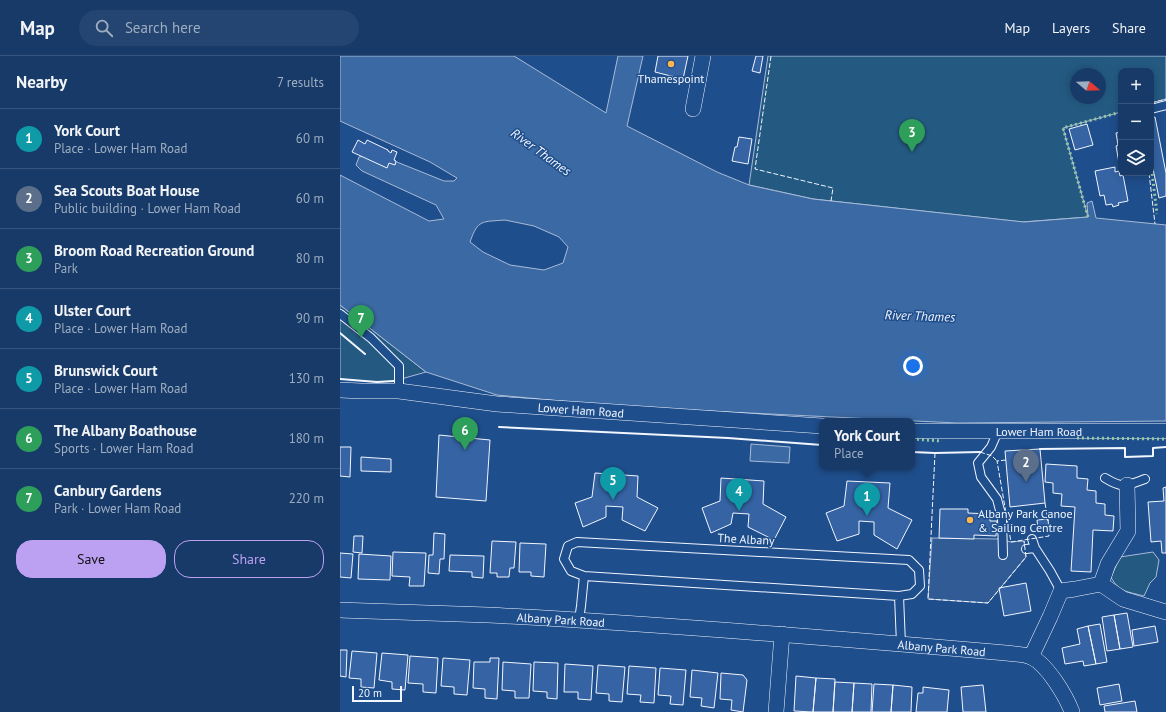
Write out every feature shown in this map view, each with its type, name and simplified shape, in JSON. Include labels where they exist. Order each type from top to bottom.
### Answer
[{"type":"street","points":[[693,109],[703,56]]},
{"type":"street","name":"Lower Ham Road","points":[[340,390],[399,391],[497,404],[819,426]]},
{"type":"street","name":"Lower Ham Road","points":[[915,431],[1166,431]]},
{"type":"street","points":[[1101,584],[1108,564],[1128,531],[1127,485]]},
{"type":"street","points":[[1031,657],[1061,591],[1075,590],[1101,584],[1123,599],[1166,612]]},
{"type":"street","name":"Albany Park Road","points":[[340,610],[579,620],[782,634],[1006,653],[1031,657],[1047,669],[1068,701],[1072,712]]},
{"type":"street","points":[[776,712],[782,634]]},
{"type":"lane","points":[[1154,108],[1166,105]]},
{"type":"lane","points":[[340,314],[371,338],[399,366],[399,391]]},
{"type":"lane","points":[[998,431],[991,447],[978,463],[981,476],[997,499],[1002,518],[1003,555]]},
{"type":"lane","points":[[1105,478],[1116,484],[1127,485],[1145,479]]},
{"type":"lane","points":[[1032,539],[1035,548],[1061,591]]},
{"type":"lane","name":"The Albany","points":[[577,542],[909,560],[919,570],[920,586],[912,594],[899,596],[584,576],[571,571],[564,560],[568,546],[577,542]]},
{"type":"lane","points":[[1026,549],[1035,548]]},
{"type":"lane","points":[[579,620],[584,576]]},
{"type":"lane","points":[[899,596],[901,644]]},
{"type":"shaded area","points":[[768,56],[1166,56],[1166,99],[1154,102],[1154,68],[1118,68],[1118,113],[1063,128],[1088,217],[1022,222],[813,199],[749,185]]},
{"type":"shaded area","points":[[340,305],[426,372],[394,381],[377,382],[340,379]]},
{"type":"shaded area","points":[[932,538],[999,539],[1011,542],[1024,541],[1026,557],[988,603],[928,599]]},
{"type":"shaded area","points":[[1153,552],[1159,560],[1156,577],[1150,583],[1144,596],[1124,591],[1117,586],[1111,577],[1120,557]]},
{"type":"water","name":"River Thames","points":[[340,56],[514,56],[606,113],[618,56],[643,56],[627,126],[717,172],[749,185],[813,199],[1024,222],[1088,217],[1087,203],[1092,201],[1096,218],[1166,225],[1166,421],[957,423],[915,421],[915,418],[853,418],[625,407],[497,395],[426,372],[340,305],[340,175],[429,221],[444,219],[436,205],[362,171],[356,165],[359,157],[377,154],[444,181],[454,181],[457,178],[430,162],[340,121]],"holes":[[[505,220],[534,226],[559,237],[568,247],[563,263],[544,270],[510,265],[483,252],[470,242],[476,229],[482,223]]]},
{"type":"water","points":[[751,444],[790,447],[789,463],[750,461]]},
{"type":"building","name":"Thamespoint","points":[[658,56],[688,56],[683,79],[655,72]]},
{"type":"building","points":[[756,56],[763,56],[760,73],[752,71]]},
{"type":"building","points":[[1154,117],[1166,173],[1166,196],[1159,198],[1154,174]]},
{"type":"building","points":[[1087,124],[1093,145],[1075,150],[1069,129]]},
{"type":"building","points":[[1116,133],[1118,133],[1118,145]]},
{"type":"building","points":[[739,137],[752,139],[748,164],[732,161]]},
{"type":"building","points":[[358,140],[365,144],[367,140],[388,150],[391,153],[392,150],[397,152],[394,160],[396,161],[395,165],[389,163],[387,168],[352,152]]},
{"type":"building","points":[[1118,145],[1118,157],[1116,146]]},
{"type":"building","points":[[1115,167],[1115,172],[1118,171],[1118,176],[1123,176],[1128,201],[1118,203],[1119,205],[1113,207],[1112,204],[1106,205],[1104,195],[1100,196],[1095,171]]},
{"type":"building","points":[[439,435],[490,440],[486,501],[436,497]]},
{"type":"building","points":[[340,447],[351,447],[350,477],[340,476]]},
{"type":"building","points":[[1040,449],[1045,503],[1010,507],[1005,451]]},
{"type":"building","points":[[361,457],[391,459],[391,472],[361,471]]},
{"type":"building","points":[[1046,464],[1077,466],[1077,478],[1088,479],[1087,490],[1096,491],[1096,503],[1105,504],[1105,515],[1114,516],[1113,531],[1093,530],[1091,572],[1071,571],[1075,507],[1061,506],[1062,494],[1053,493],[1053,483],[1045,482]]},
{"type":"building","points":[[595,473],[638,476],[637,497],[658,508],[645,531],[622,520],[623,507],[606,506],[606,517],[583,527],[575,503],[592,497]]},
{"type":"building","points":[[721,478],[764,481],[763,504],[786,517],[774,540],[748,527],[749,514],[733,513],[731,524],[711,533],[702,508],[720,501]]},
{"type":"building","points":[[847,481],[890,483],[888,508],[912,520],[897,549],[874,535],[874,522],[859,521],[859,534],[837,541],[826,513],[844,506]]},
{"type":"building","points":[[1166,487],[1166,553],[1162,553],[1161,541],[1151,542],[1148,502],[1164,501],[1163,488]]},
{"type":"building","points":[[940,509],[968,509],[968,513],[990,514],[990,521],[997,521],[996,536],[974,535],[974,539],[939,538]]},
{"type":"building","points":[[1048,519],[1049,530],[1038,531],[1037,520]]},
{"type":"building","points":[[434,533],[445,534],[444,559],[440,559],[439,574],[428,573],[429,555],[433,555]]},
{"type":"building","points":[[354,536],[363,536],[362,553],[353,552]]},
{"type":"building","points":[[492,541],[516,542],[514,568],[510,568],[509,577],[497,577],[497,573],[490,573]]},
{"type":"building","points":[[520,543],[546,544],[544,577],[531,576],[531,572],[519,572]]},
{"type":"building","points":[[393,552],[426,553],[424,586],[409,586],[410,577],[392,576]]},
{"type":"building","points":[[340,553],[353,554],[351,578],[340,577]]},
{"type":"building","points":[[359,554],[391,556],[390,580],[358,579]]},
{"type":"building","points":[[450,555],[484,556],[483,578],[472,577],[472,572],[449,571]]},
{"type":"building","points":[[1026,583],[1031,611],[1004,616],[999,588]]},
{"type":"building","points":[[1127,613],[1133,647],[1120,649],[1114,615]]},
{"type":"building","points":[[1114,615],[1120,649],[1107,651],[1102,617]]},
{"type":"building","points":[[1100,624],[1107,662],[1096,664],[1088,626]]},
{"type":"building","points":[[1088,626],[1096,664],[1084,666],[1083,661],[1065,664],[1062,648],[1080,644],[1077,629]]},
{"type":"building","points":[[1155,626],[1158,642],[1134,646],[1132,630]]},
{"type":"building","points":[[340,650],[347,650],[346,677],[340,676]]},
{"type":"building","points":[[352,651],[377,653],[374,688],[361,687],[361,679],[349,678]]},
{"type":"building","points":[[382,653],[408,655],[405,690],[392,689],[392,682],[379,680]]},
{"type":"building","points":[[410,656],[438,658],[436,693],[423,692],[423,684],[408,683]]},
{"type":"building","points":[[443,658],[470,660],[467,695],[454,694],[454,687],[441,686]]},
{"type":"building","points":[[490,658],[499,658],[497,699],[485,698],[485,689],[473,688],[474,662],[490,662]]},
{"type":"building","points":[[503,662],[531,664],[529,698],[515,698],[515,691],[502,690]]},
{"type":"building","points":[[534,662],[558,663],[557,699],[547,698],[547,692],[533,691]]},
{"type":"building","points":[[565,664],[593,666],[591,700],[578,699],[578,692],[564,692]]},
{"type":"building","points":[[598,665],[625,667],[622,702],[609,701],[609,694],[596,693]]},
{"type":"building","points":[[629,666],[656,668],[654,703],[640,702],[641,695],[627,694]]},
{"type":"building","points":[[660,668],[686,670],[683,705],[670,704],[671,696],[658,695]]},
{"type":"building","points":[[692,670],[718,673],[714,708],[701,706],[702,698],[690,697]]},
{"type":"building","points":[[721,673],[743,675],[747,680],[743,712],[731,710],[732,700],[720,699]]},
{"type":"building","points":[[796,676],[816,678],[813,712],[794,711]]},
{"type":"building","points":[[816,678],[835,679],[833,712],[813,712]]},
{"type":"building","points":[[835,682],[854,683],[852,712],[833,712]]},
{"type":"building","points":[[854,683],[872,684],[871,712],[852,712]]},
{"type":"building","points":[[874,684],[893,685],[891,712],[872,712]]},
{"type":"building","points":[[1119,684],[1122,701],[1100,705],[1097,688]]},
{"type":"building","points":[[893,685],[912,687],[911,712],[891,712]]},
{"type":"building","points":[[983,685],[986,712],[963,712],[961,687]]},
{"type":"building","points":[[923,687],[949,690],[947,712],[916,712],[918,693],[923,693]]},
{"type":"building","points":[[1135,701],[1137,712],[1105,712],[1104,706]]},
{"type":"hedge","points":[[1088,217],[1063,128],[1118,113]]},
{"type":"hedge","points":[[1152,176],[1157,214]]},
{"type":"hedge","points":[[1077,438],[1166,439]]},
{"type":"hedge","points":[[915,439],[942,441]]},
{"type":"fence","points":[[771,56],[755,169],[833,188],[831,201]]},
{"type":"fence","points":[[1154,102],[1166,99]]},
{"type":"fence","points":[[1149,176],[1155,224]]},
{"type":"fence","points":[[980,452],[992,456],[997,461]]},
{"type":"fence","points":[[935,453],[928,599],[988,603],[1026,557],[1024,541]]},
{"type":"fence","points":[[1006,460],[997,461],[1011,542],[1049,536],[1048,529]]},
{"type":"fence","points":[[1045,503],[1048,521]]},
{"type":"wall","points":[[340,333],[365,354]]},
{"type":"wall","points":[[340,379],[377,382],[394,381]]},
{"type":"wall","points":[[499,427],[728,438],[819,445]]},
{"type":"wall","points":[[1040,449],[1125,448],[1125,457],[1153,456],[1153,448],[1166,447]]},
{"type":"wall","points":[[915,452],[980,452]]},
{"type":"place","name":"Thamespoint","points":[[671,64]]},
{"type":"place","name":"Broom Road Recreation Ground","points":[[912,152]]},
{"type":"place","name":"Canbury Gardens","points":[[361,338]]},
{"type":"place","name":"The Albany Boathouse","points":[[465,450]]},
{"type":"place","name":"Sea Scouts Boat House","points":[[1026,482]]},
{"type":"place","name":"Brunswick Court","points":[[613,500]]},
{"type":"place","name":"Ulster Court","points":[[739,511]]},
{"type":"place","name":"York Court","points":[[867,516]]},
{"type":"place","name":"Albany Park Canoe & Sailing Centre","points":[[970,520]]}]
